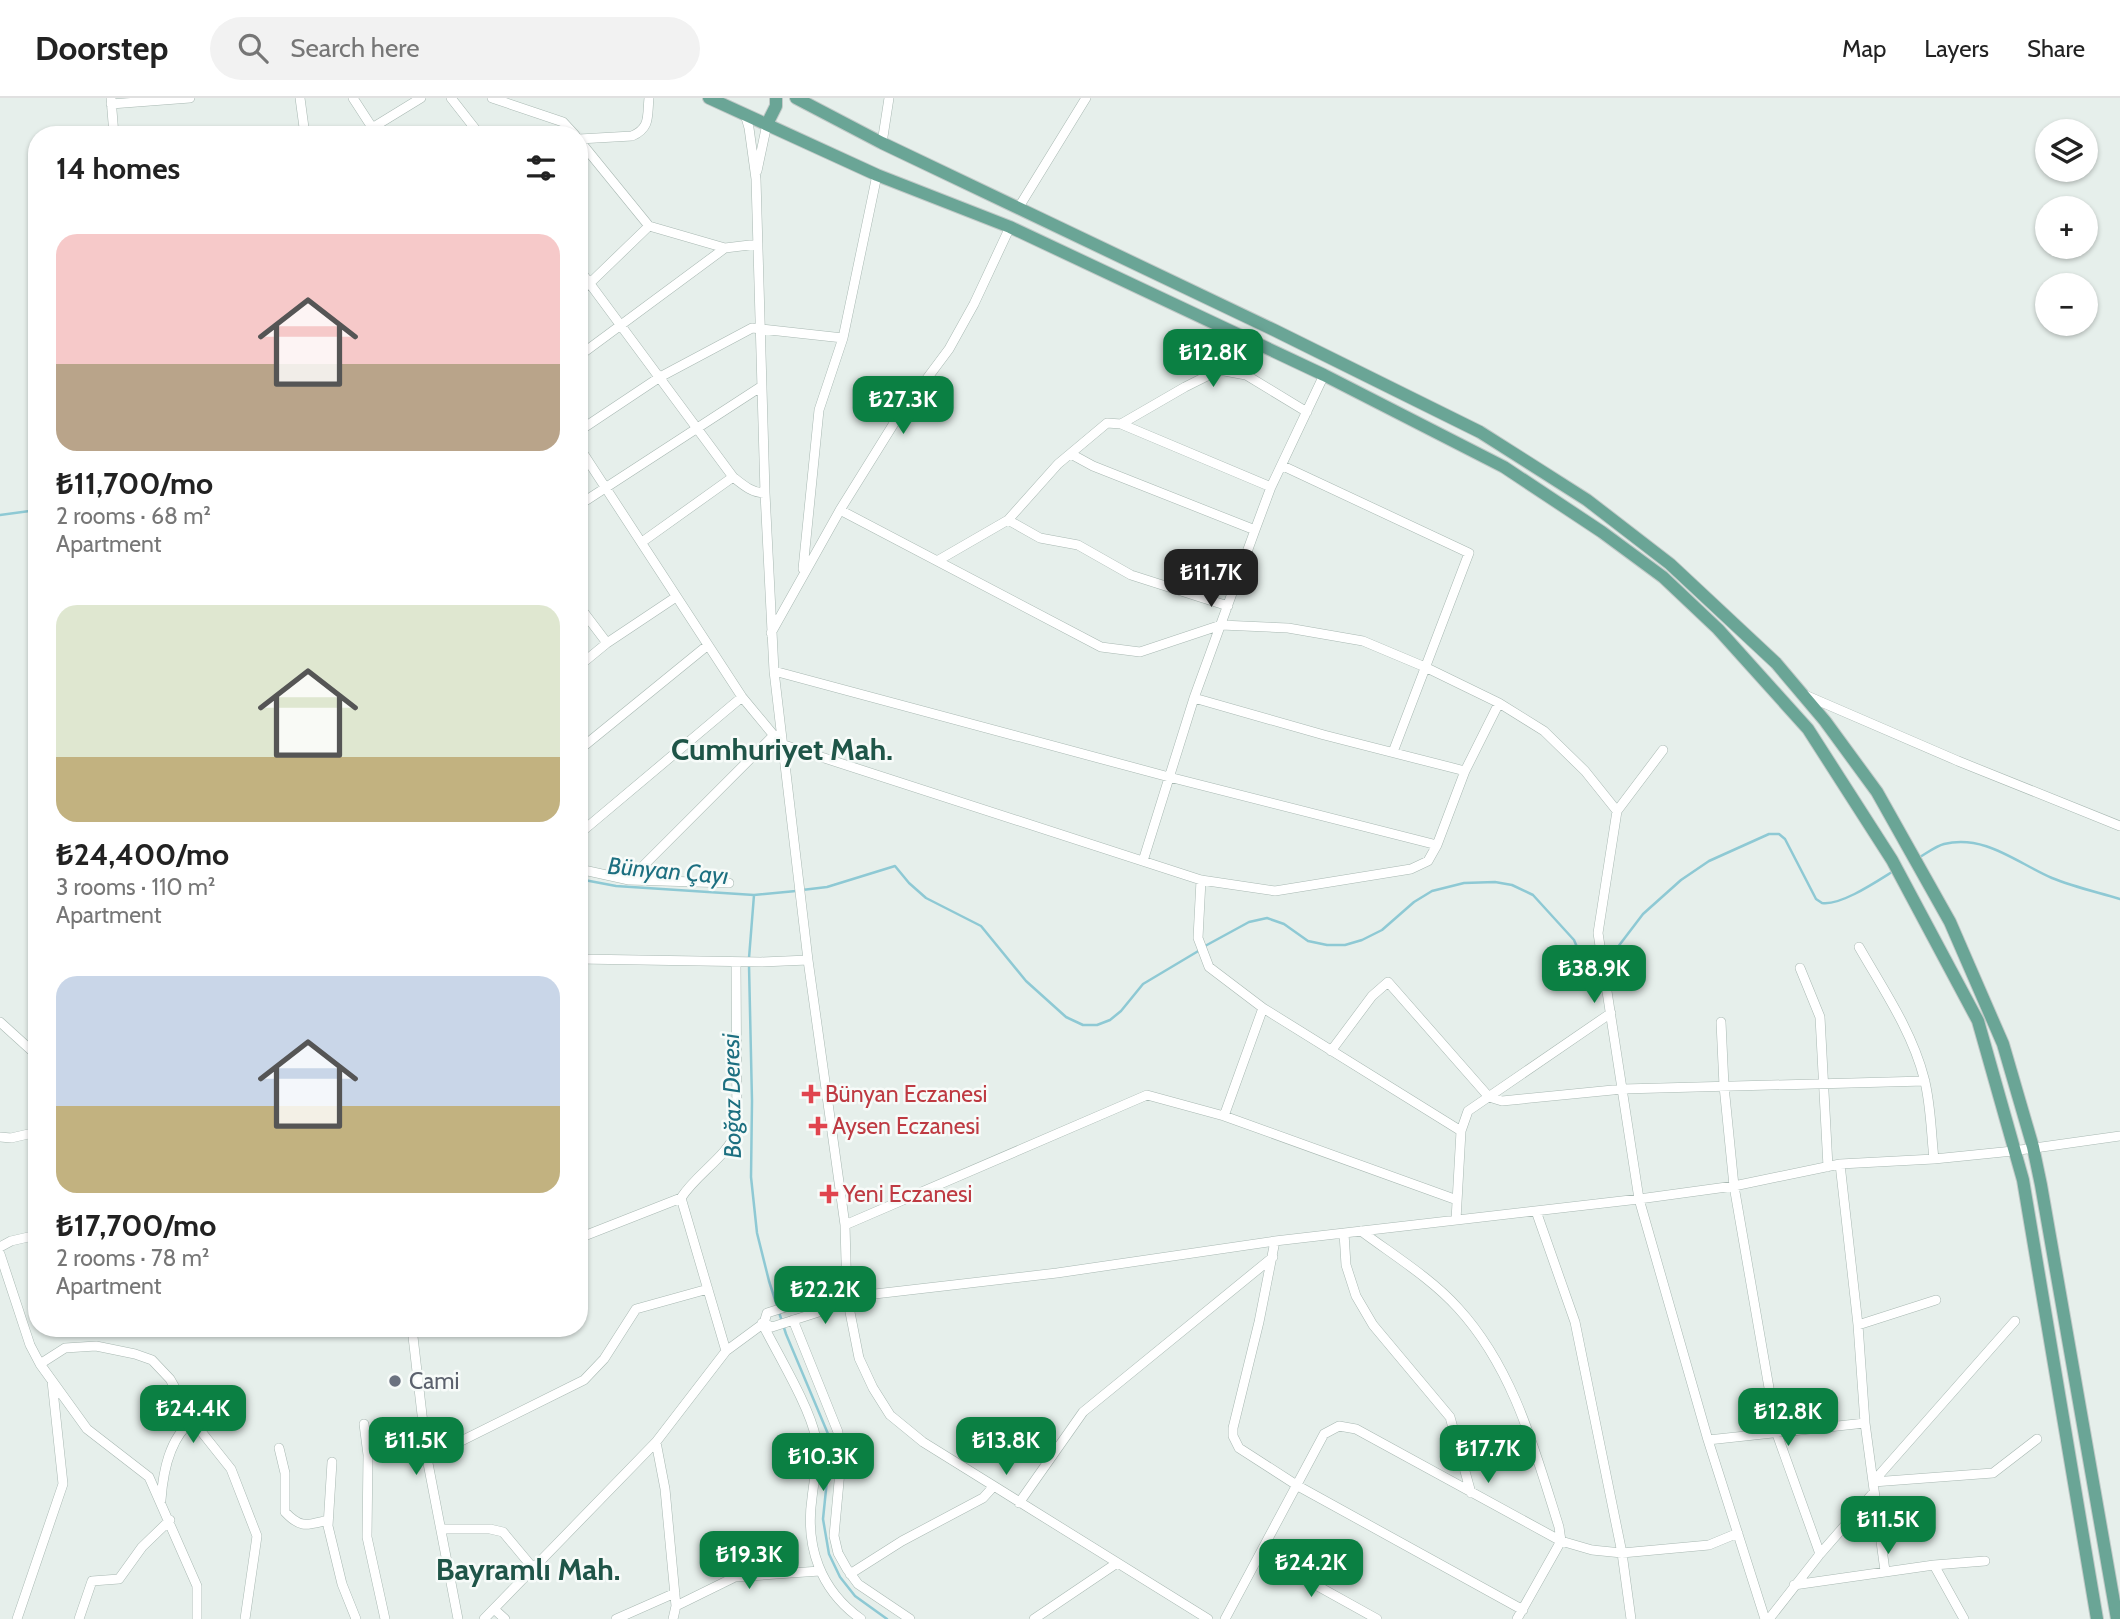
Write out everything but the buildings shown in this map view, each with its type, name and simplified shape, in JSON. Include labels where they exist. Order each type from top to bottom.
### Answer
[{"type":"main road","points":[[709,98],[877,175],[1010,227],[1324,375],[1504,467],[1602,532],[1663,577],[1718,629],[1808,729],[1892,860],[1978,1021],[2025,1194],[2097,1619]]},
{"type":"main road","points":[[742,98],[745,114]]},
{"type":"main road","points":[[766,124],[776,106],[776,98]]},
{"type":"main road","points":[[796,98],[883,144],[1019,207],[1480,432],[1587,500],[1670,564],[1776,663],[1825,721],[1877,792],[1950,922],[2003,1044],[2033,1147],[2117,1619]]},
{"type":"street","points":[[113,126],[111,101],[190,98]]},
{"type":"street","points":[[300,98],[304,126]]},
{"type":"street","points":[[353,98],[371,126]]},
{"type":"street","points":[[381,126],[421,98]]},
{"type":"street","points":[[451,98],[473,126]]},
{"type":"street","points":[[492,98],[563,122],[567,126]]},
{"type":"street","points":[[588,138],[632,136],[639,133],[648,122],[649,98]]},
{"type":"street","points":[[883,144],[889,98]]},
{"type":"street","points":[[1019,207],[1086,98]]},
{"type":"street","points":[[745,114],[755,179],[765,493],[774,671],[808,960],[845,1224],[843,1297],[859,1358],[890,1415],[923,1442],[1208,1619]]},
{"type":"street","points":[[755,179],[766,124]]},
{"type":"street","points":[[588,150],[649,226],[725,248],[758,244]]},
{"type":"street","points":[[803,575],[819,410],[843,338],[877,175]]},
{"type":"street","points":[[590,284],[649,226]]},
{"type":"street","points":[[771,634],[839,510],[895,420],[949,349],[974,304],[1010,227]]},
{"type":"street","points":[[588,350],[725,248]]},
{"type":"street","points":[[588,281],[733,477],[745,487],[757,493],[765,493]]},
{"type":"street","points":[[588,425],[660,377],[751,328],[843,338]]},
{"type":"street","points":[[1121,425],[1219,370],[1246,375],[1307,412]]},
{"type":"street","points":[[1143,861],[1195,698],[1271,487],[1324,375]]},
{"type":"street","points":[[588,499],[762,386]]},
{"type":"street","points":[[937,561],[1008,520],[1058,464],[1107,423],[1121,425],[1271,487]]},
{"type":"street","points":[[1071,454],[1093,466],[1255,530]]},
{"type":"street","points":[[588,462],[742,697],[781,744],[1202,880],[1275,891],[1411,869],[1428,861],[1437,845],[1465,771],[1499,703]]},
{"type":"street","points":[[1283,466],[1469,553],[1393,752]]},
{"type":"street","points":[[642,542],[733,477]]},
{"type":"street","points":[[839,510],[1101,647],[1140,652],[1221,625],[1288,628],[1363,641],[1499,703],[1544,731],[1585,771],[1617,811]]},
{"type":"street","points":[[1008,520],[1040,538],[1078,544],[1131,575],[1227,606]]},
{"type":"street","points":[[588,659],[676,597]]},
{"type":"street","points":[[588,618],[607,643]]},
{"type":"street","points":[[588,743],[708,645]]},
{"type":"street","points":[[774,671],[1169,777],[1437,845]]},
{"type":"street","points":[[1803,695],[2120,826]]},
{"type":"street","points":[[588,826],[742,697]]},
{"type":"street","points":[[1195,698],[1465,771]]},
{"type":"street","points":[[629,880],[774,735]]},
{"type":"street","points":[[1663,750],[1617,811],[1598,933],[1639,1199],[1708,1440],[1767,1619]]},
{"type":"street","points":[[588,871],[629,880],[729,883]]},
{"type":"street","points":[[1202,880],[1198,938],[1209,967],[1263,1009],[1461,1131]]},
{"type":"street","points":[[1859,947],[1907,1030],[1925,1081],[1934,1159]]},
{"type":"street","points":[[588,958],[738,962],[808,960]]},
{"type":"street","points":[[588,1234],[681,1198],[732,1142],[737,1130],[738,962]]},
{"type":"street","points":[[1800,968],[1820,1017],[1828,1167]]},
{"type":"street","points":[[1331,1051],[1372,996],[1388,982],[1489,1097],[1502,1101],[1623,1089],[1925,1081]]},
{"type":"street","points":[[1224,1116],[1263,1009]]},
{"type":"street","points":[[1456,1220],[1461,1131],[1468,1111],[1611,1013]]},
{"type":"street","points":[[0,1022],[28,1047]]},
{"type":"street","points":[[1721,1022],[1734,1186],[1777,1434],[1819,1554]]},
{"type":"street","points":[[845,1224],[1147,1095],[1224,1116],[1457,1200]]},
{"type":"street","points":[[0,1137],[11,1138],[28,1134]]},
{"type":"street","points":[[484,1619],[656,1441],[726,1351],[785,1308],[827,1294],[843,1297],[1057,1273],[1275,1241],[1734,1186],[1840,1164],[2013,1152],[2120,1136]]},
{"type":"street","points":[[1840,1164],[1858,1325],[1865,1423],[1885,1571]]},
{"type":"street","points":[[681,1198],[726,1351]]},
{"type":"street","points":[[1536,1211],[1575,1322],[1622,1553],[1631,1619]]},
{"type":"street","points":[[1361,1231],[1428,1281],[1458,1308],[1508,1383],[1525,1419],[1561,1541],[1517,1619]]},
{"type":"street","points":[[1344,1233],[1346,1265],[1356,1296],[1373,1325],[1450,1417],[1471,1493]]},
{"type":"street","points":[[0,1247],[28,1237]]},
{"type":"street","points":[[1275,1241],[1233,1436],[1240,1448],[1298,1486],[1523,1610]]},
{"type":"street","points":[[0,1254],[27,1338],[40,1364],[87,1429],[149,1477],[197,1586],[197,1619]]},
{"type":"street","points":[[1019,1503],[1083,1412],[1273,1257]]},
{"type":"street","points":[[428,1458],[584,1380],[604,1359],[636,1309],[708,1289]]},
{"type":"street","points":[[766,1322],[791,1321],[831,1308],[843,1297]]},
{"type":"street","points":[[1858,1325],[1936,1300]]},
{"type":"street","points":[[791,1321],[838,1432],[841,1460],[834,1536],[838,1553],[850,1574],[866,1590],[910,1619]]},
{"type":"street","points":[[1767,1619],[1874,1487],[2015,1321]]},
{"type":"street","points":[[766,1322],[814,1431],[817,1455],[809,1527],[812,1549],[820,1571],[838,1599],[861,1619]]},
{"type":"street","points":[[413,1337],[428,1458],[458,1619]]},
{"type":"street","points":[[40,1364],[65,1348],[96,1346],[135,1353],[152,1360],[170,1379],[193,1420],[231,1469],[257,1536],[245,1619]]},
{"type":"street","points":[[17,1619],[62,1484],[52,1379]]},
{"type":"street","points":[[161,1502],[169,1458],[180,1432],[193,1420]]},
{"type":"street","points":[[1708,1440],[1865,1423]]},
{"type":"street","points":[[364,1424],[368,1455],[367,1537],[386,1619]]},
{"type":"street","points":[[1224,1619],[1324,1434],[1339,1426],[1347,1426],[1561,1541],[1592,1550],[1622,1553],[1709,1545],[1738,1533]]},
{"type":"street","points":[[1874,1487],[1993,1473],[2037,1438]]},
{"type":"street","points":[[656,1441],[666,1489],[676,1606],[673,1619]]},
{"type":"street","points":[[279,1447],[285,1473],[285,1512],[293,1521],[304,1525],[328,1520]]},
{"type":"street","points":[[332,1462],[328,1520],[342,1584],[356,1619]]},
{"type":"street","points":[[850,1574],[902,1541],[983,1498],[993,1487]]},
{"type":"street","points":[[79,1619],[92,1581],[119,1578],[142,1547],[170,1520]]},
{"type":"street","points":[[441,1529],[490,1529],[503,1532],[533,1568]]},
{"type":"street","points":[[1260,1554],[1377,1619]]},
{"type":"street","points":[[1794,1585],[1885,1571],[1985,1561]]},
{"type":"street","points":[[1034,1619],[1116,1563]]},
{"type":"street","points":[[1934,1565],[1964,1619]]},
{"type":"street","points":[[676,1606],[735,1577],[820,1571]]},
{"type":"street","points":[[616,1619],[675,1593]]},
{"type":"street","points":[[494,1609],[505,1619]]},
{"type":"waterway","name":"Bünyan Çayı","points":[[0,515],[28,511]]},
{"type":"waterway","points":[[1205,946],[1249,922],[1267,918],[1284,924],[1308,941],[1345,945],[1382,930],[1414,902],[1432,891],[1464,883],[1495,882],[1512,885],[1533,895],[1574,940],[1580,954],[1589,960],[1600,961],[1611,956],[1643,914],[1681,880],[1709,861],[1769,834],[1779,834],[1785,839],[1816,899],[1822,903],[1848,897],[1892,872]]},
{"type":"waterway","points":[[1920,857],[1944,844],[1973,843],[1987,846],[2060,881],[2120,899]]},
{"type":"waterway","points":[[802,890],[827,887],[895,866],[926,898],[981,926],[1026,981],[1066,1017],[1083,1025],[1097,1025],[1110,1020],[1143,984],[1200,950]]},
{"type":"waterway","name":"Bünyan Çayı","points":[[588,881],[616,886],[754,895],[796,891]]},
{"type":"waterway","name":"Boğaz Deresi","points":[[749,958],[754,895]]},
{"type":"waterway","points":[[749,965],[751,1177],[757,1233],[786,1334],[831,1441],[823,1519],[829,1554],[840,1577],[855,1596],[887,1619]]},
{"type":"place","name":"Bünyan Eczanesi","points":[[811,1094]]},
{"type":"place","name":"Aysen Eczanesi","points":[[818,1126]]},
{"type":"place","name":"Yeni Eczanesi","points":[[829,1194]]},
{"type":"place","name":"Cami","points":[[395,1381]]},
{"type":"district","name":"Cumhuriyet Mah.","points":[[782,750]]},
{"type":"district","name":"Bayramlı Mah.","points":[[528,1570]]}]
